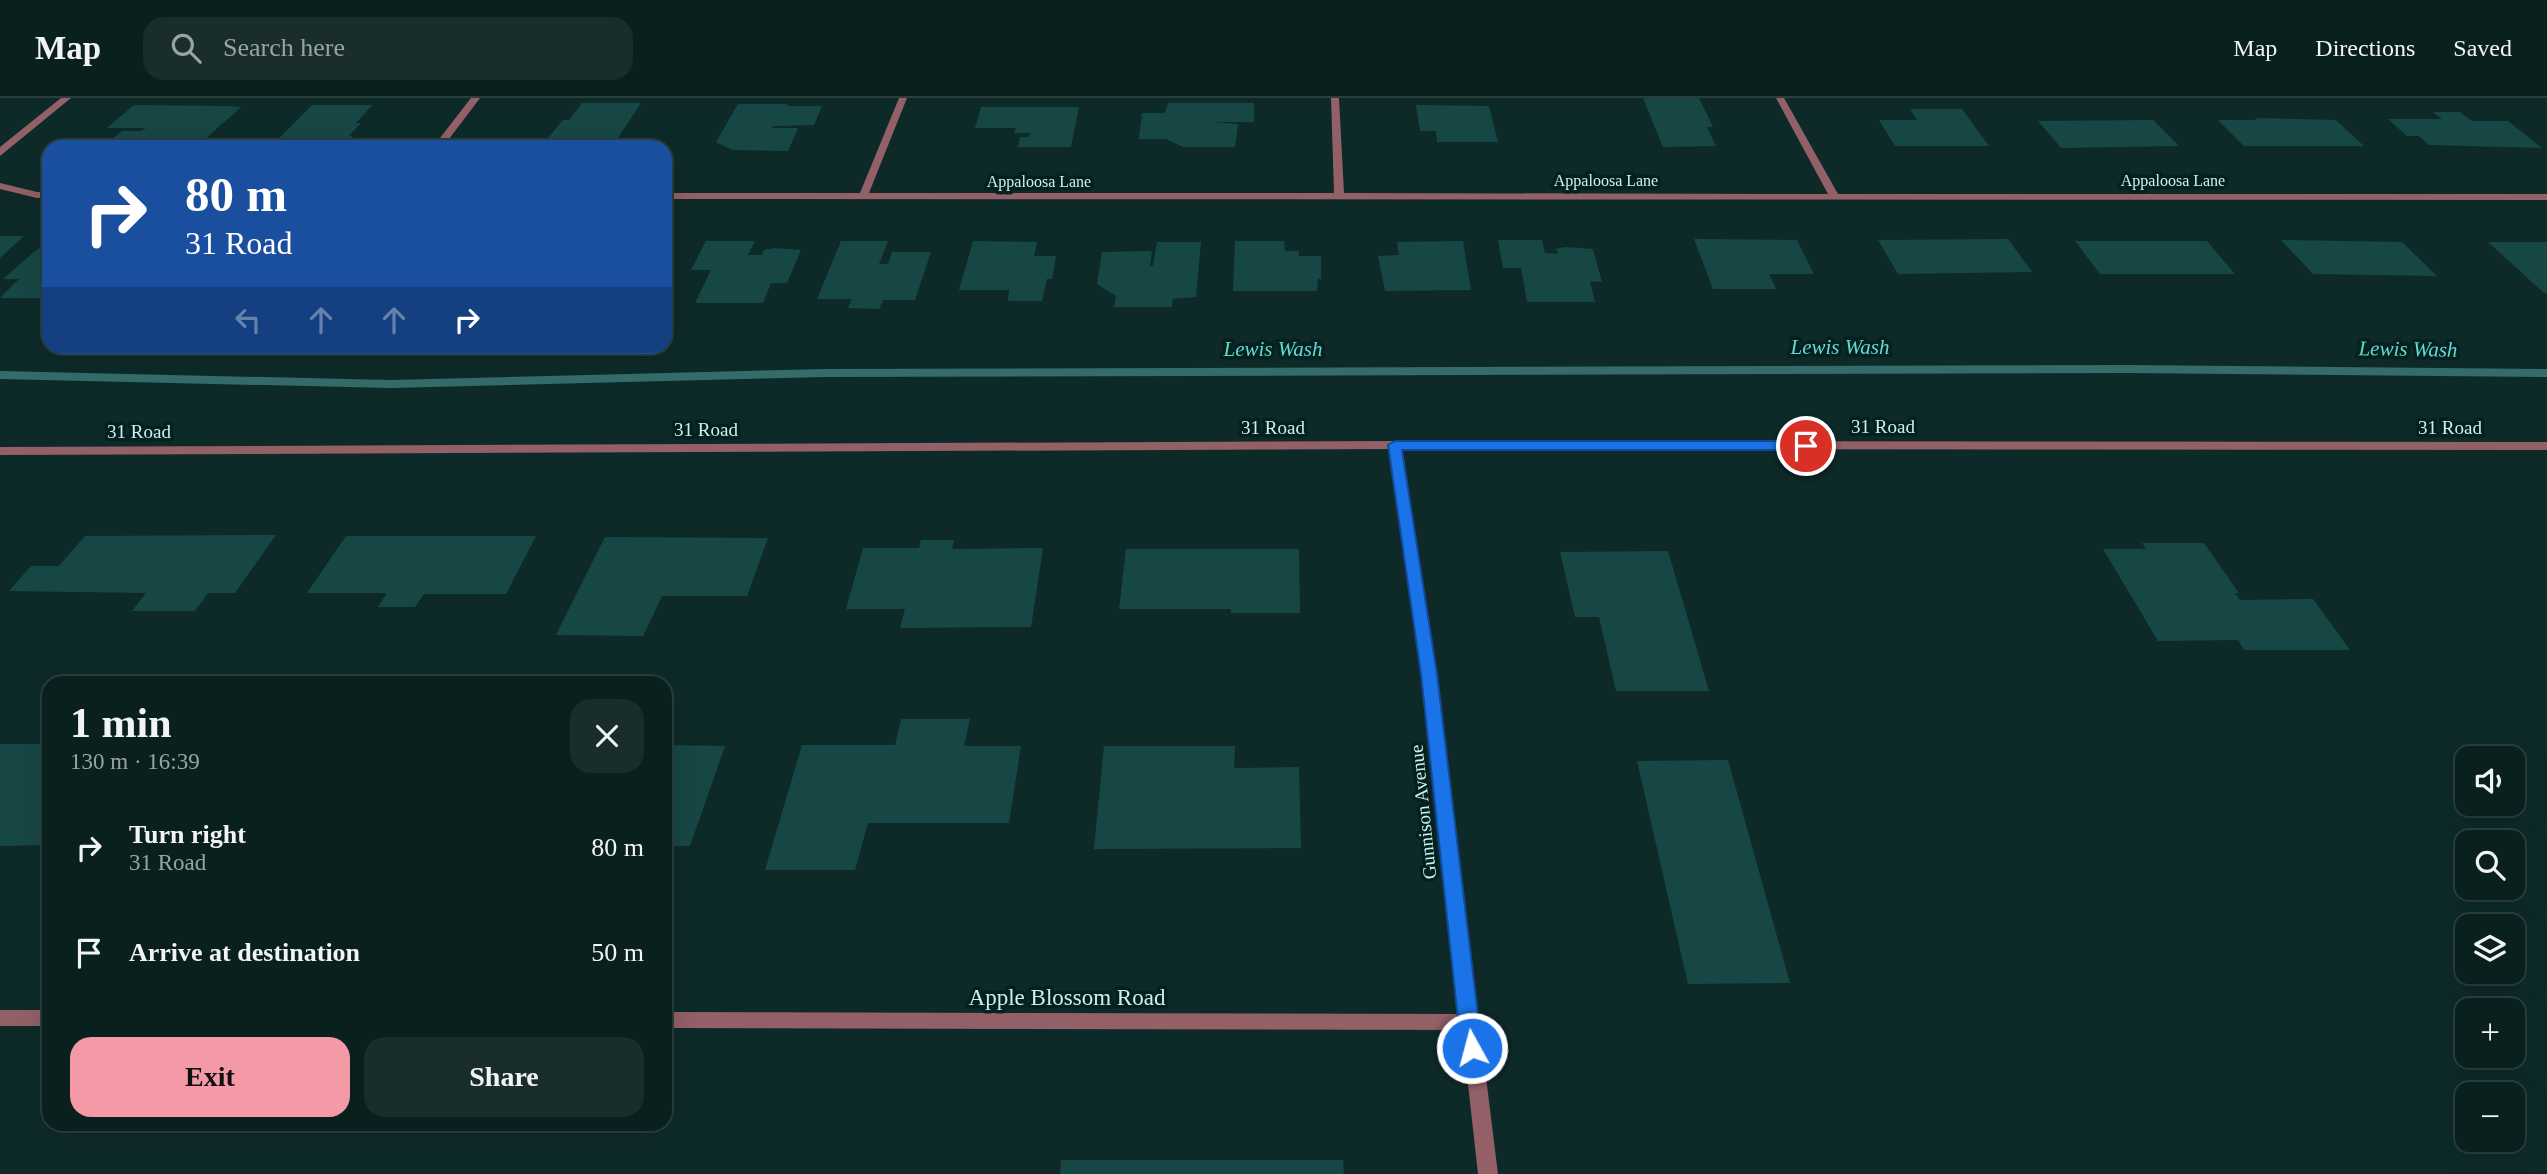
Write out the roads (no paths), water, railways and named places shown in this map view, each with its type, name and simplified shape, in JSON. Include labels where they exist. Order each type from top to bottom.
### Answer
[{"type":"street","points":[[0,153],[11,141],[67,98]]},
{"type":"street","points":[[443,140],[476,98]]},
{"type":"street","points":[[863,197],[903,98]]},
{"type":"street","points":[[1335,98],[1339,197]]},
{"type":"street","points":[[1780,98],[1833,194]]},
{"type":"street","points":[[0,186],[42,195]]},
{"type":"street","name":"Appaloosa Lane","points":[[672,197],[1833,194],[2547,197]]},
{"type":"street","name":"31 Road","points":[[0,451],[1395,445],[2547,446]]},
{"type":"street","name":"Gunnison Avenue","points":[[1395,445],[1429,674],[1488,1174]]},
{"type":"street","points":[[0,1018],[42,1018]]},
{"type":"street","name":"Apple Blossom Road","points":[[672,1020],[1468,1022]]},
{"type":"waterway","name":"Lewis Wash","points":[[0,375],[392,384],[825,373],[2128,369],[2547,373]]}]
